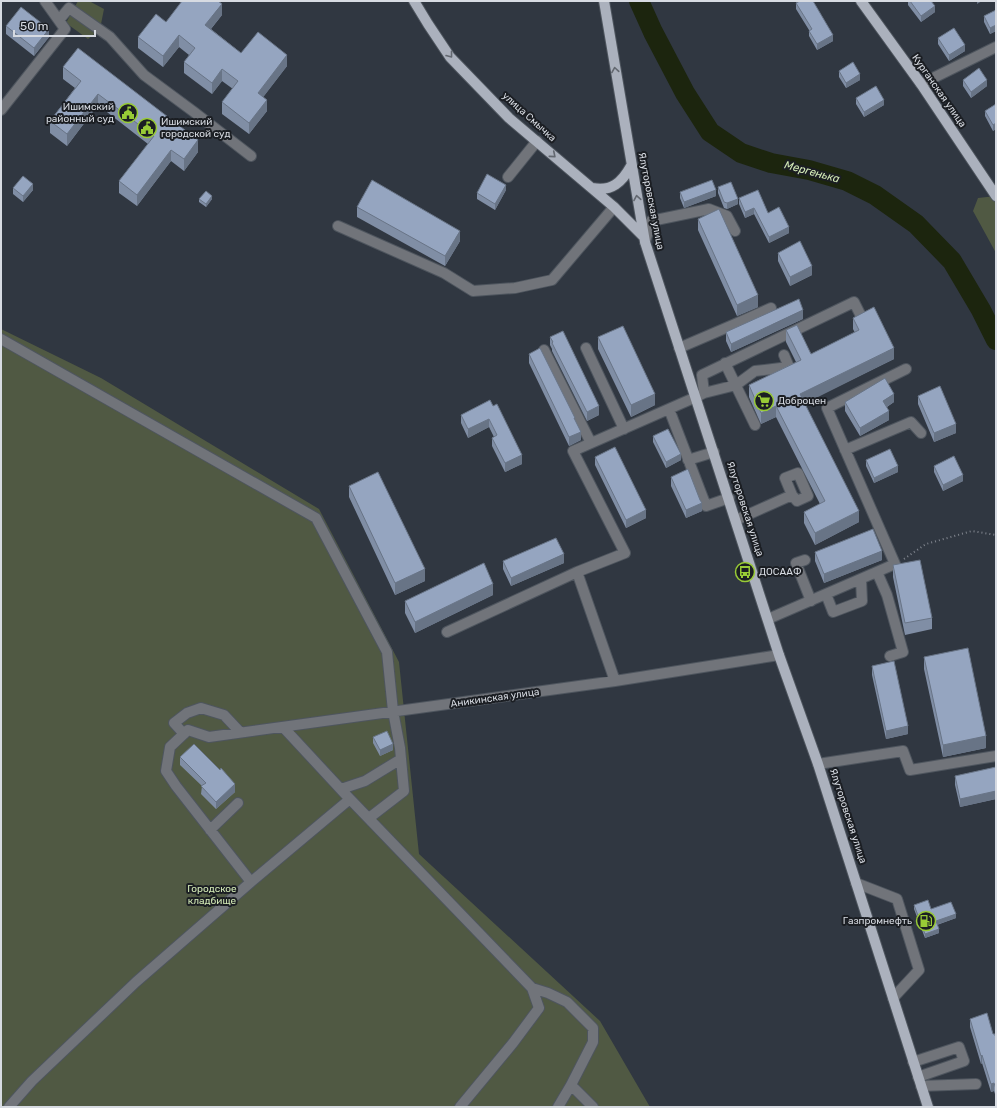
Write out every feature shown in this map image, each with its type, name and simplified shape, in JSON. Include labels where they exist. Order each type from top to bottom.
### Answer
[{"type":"main road","name":"улица Смычка","points":[[414,1],[450,57],[509,118],[614,207],[644,239]]},
{"type":"main road","name":"Ялуторовская улица","points":[[604,1],[644,239],[679,348],[700,395],[714,452],[768,619],[818,764],[928,1107]]},
{"type":"main road","name":"Курганская улица","points":[[861,1],[921,84],[996,196]]},
{"type":"main road","points":[[592,188],[605,190],[612,187],[620,182],[631,166]]},
{"type":"street","points":[[45,1],[62,24]]},
{"type":"street","points":[[1,110],[62,24],[69,8],[110,37],[144,75],[251,156]]},
{"type":"street","points":[[921,84],[996,46]]},
{"type":"street","points":[[508,177],[537,141]]},
{"type":"street","points":[[338,226],[444,273],[473,291],[515,288],[552,280],[614,207]]},
{"type":"street","points":[[644,239],[651,221],[709,209],[727,216],[735,231]]},
{"type":"street","points":[[700,395],[702,375],[725,363],[854,302],[860,314]]},
{"type":"street","points":[[679,348],[771,308]]},
{"type":"street","points":[[1,339],[316,518],[387,652],[393,711],[400,748],[404,791],[369,818]]},
{"type":"street","points":[[586,348],[624,429]]},
{"type":"street","points":[[544,350],[591,443]]},
{"type":"street","points":[[447,632],[577,572],[625,553],[573,451],[700,395],[736,385],[755,371],[789,366],[784,355]]},
{"type":"street","points":[[725,363],[755,425]]},
{"type":"street","points":[[768,619],[896,564],[827,408],[906,369]]},
{"type":"street","points":[[669,409],[706,506],[729,498]]},
{"type":"street","points":[[845,450],[911,422],[921,433]]},
{"type":"street","points":[[688,460],[714,452]]},
{"type":"street","points":[[736,520],[792,495]]},
{"type":"street","points":[[805,560],[796,563],[811,601]]},
{"type":"street","points":[[577,572],[615,681]]},
{"type":"street","points":[[877,572],[887,595],[903,652],[890,656]]},
{"type":"street","points":[[826,594],[833,612],[862,601],[861,579]]},
{"type":"street","name":"Аникинская улица","points":[[184,734],[188,730],[209,737],[615,681],[780,655]]},
{"type":"street","points":[[240,732],[224,715],[201,708],[187,713],[174,723],[184,734],[170,746],[166,771],[251,882]]},
{"type":"street","points":[[284,726],[341,789],[532,988],[538,1008],[513,1042],[460,1107]]},
{"type":"street","points":[[818,764],[903,750],[910,770],[996,756]]},
{"type":"street","points":[[341,789],[365,781],[401,760]]},
{"type":"street","points":[[8,1107],[32,1081],[136,982],[350,798]]},
{"type":"street","points":[[210,830],[238,803]]},
{"type":"street","points":[[856,883],[897,899],[919,970],[892,998]]},
{"type":"street","points":[[532,988],[548,993],[567,1002],[593,1028],[593,1042],[558,1107]]},
{"type":"street","points":[[914,1062],[959,1047],[964,1061],[920,1081]]},
{"type":"street","points":[[920,1081],[976,1084]]},
{"type":"street","points":[[571,1085],[592,1107]]},
{"type":"path","points":[[896,564],[926,544],[972,531],[996,535]]},
{"type":"green space","points":[[78,1],[89,1],[104,9],[100,29],[88,39],[66,23]]},
{"type":"green space","points":[[996,196],[996,253],[973,211],[978,198]]},
{"type":"green space","name":"Городское кладбище","points":[[1,329],[101,378],[319,509],[399,662],[419,854],[600,1021],[650,1107],[1,1107]]},
{"type":"building","points":[[182,1],[218,1],[222,4],[205,25],[241,53],[258,32],[287,55],[258,93],[267,100],[249,123],[222,102],[238,81],[222,69],[212,83],[184,62],[195,48],[179,35],[163,56],[138,37],[156,14],[166,22]]},
{"type":"building","points":[[800,1],[813,1],[833,35],[817,44],[809,31],[812,29],[796,3]]},
{"type":"building","points":[[910,1],[931,1],[935,6],[921,16]]},
{"type":"building","points":[[21,7],[49,29],[34,48],[6,26]]},
{"type":"building","points":[[996,10],[996,25],[990,28],[984,16]]},
{"type":"building","points":[[954,28],[965,45],[949,55],[938,38]]},
{"type":"building","points":[[78,48],[198,140],[184,159],[171,150],[137,195],[119,181],[154,136],[98,94],[67,134],[50,121],[81,81],[63,67]]},
{"type":"building","points":[[853,62],[860,74],[846,83],[839,71]]},
{"type":"building","points":[[979,68],[987,80],[971,92],[963,80]]},
{"type":"building","points":[[876,86],[884,100],[864,112],[856,98]]},
{"type":"building","points":[[996,104],[996,123],[993,125],[985,111]]},
{"type":"building","points":[[487,174],[506,185],[495,204],[477,193]]},
{"type":"building","points":[[23,176],[33,184],[23,196],[13,188]]},
{"type":"building","points":[[372,180],[460,231],[445,256],[357,207]]},
{"type":"building","points":[[712,180],[716,190],[684,202],[680,192]]},
{"type":"building","points":[[731,182],[738,199],[727,203],[724,202],[718,187]]},
{"type":"building","points":[[758,190],[768,213],[779,207],[789,227],[769,237],[754,208],[745,212],[739,198]]},
{"type":"building","points":[[206,191],[212,196],[206,204],[199,199]]},
{"type":"building","points":[[719,209],[758,295],[737,305],[698,219]]},
{"type":"building","points":[[800,241],[812,266],[790,277],[778,253]]},
{"type":"building","points":[[799,299],[803,310],[731,344],[726,332]]},
{"type":"building","points":[[874,307],[894,348],[800,394],[859,511],[815,533],[804,512],[825,501],[776,406],[761,413],[749,385],[801,360],[786,330],[797,325],[811,354],[859,330],[853,318]]},
{"type":"building","points":[[623,326],[655,394],[631,405],[598,337]]},
{"type":"building","points":[[563,331],[599,406],[587,412],[550,337]]},
{"type":"building","points":[[540,348],[581,432],[569,437],[529,354]]},
{"type":"building","points":[[885,378],[894,394],[883,401],[889,411],[860,428],[845,402]]},
{"type":"building","points":[[940,386],[956,424],[934,433],[918,396]]},
{"type":"building","points":[[490,400],[493,406],[497,404],[522,455],[505,463],[492,438],[497,435],[489,419],[468,429],[461,415]]},
{"type":"building","points":[[668,429],[681,454],[666,462],[653,436]]},
{"type":"building","points":[[615,447],[646,510],[626,520],[595,457]]},
{"type":"building","points":[[890,449],[898,466],[874,478],[866,460]]},
{"type":"building","points":[[954,456],[963,475],[943,485],[934,466]]},
{"type":"building","points":[[688,469],[702,503],[686,510],[671,477]]},
{"type":"building","points":[[378,472],[425,569],[395,583],[349,486]]},
{"type":"building","points":[[873,529],[882,551],[824,574],[815,552]]},
{"type":"building","points":[[556,538],[564,554],[511,578],[503,561]]},
{"type":"building","points":[[920,560],[932,618],[905,623],[893,565]]},
{"type":"building","points":[[484,563],[493,584],[415,622],[405,601]]},
{"type":"building","points":[[968,648],[986,736],[943,745],[924,657]]},
{"type":"building","points":[[894,661],[908,726],[886,731],[872,666]]},
{"type":"building","points":[[387,731],[393,744],[380,750],[373,737]]},
{"type":"building","points":[[194,744],[220,770],[221,768],[235,784],[216,802],[201,786],[206,783],[180,757]]},
{"type":"building","points":[[996,767],[996,791],[960,799],[955,776]]},
{"type":"building","points":[[928,900],[931,909],[951,902],[956,914],[936,921],[939,929],[925,934],[914,905]]},
{"type":"building","points":[[987,1013],[993,1034],[996,1036],[996,1089],[994,1083],[991,1084],[970,1019]]},
{"type":"waterway","name":"Мергенька","points":[[639,1],[653,32],[685,93],[710,132],[741,153],[771,163],[809,170],[847,181],[875,195],[916,224],[952,261],[981,310],[996,340]]},
{"type":"place","name":"Ишимский районный суд","points":[[128,113]]},
{"type":"place","name":"Ишимский городской суд","points":[[147,128]]},
{"type":"place","name":"Доброцен","points":[[764,401]]},
{"type":"place","name":"ДОСААФ","points":[[745,572]]},
{"type":"place","name":"Газпромнефть","points":[[926,921]]}]
